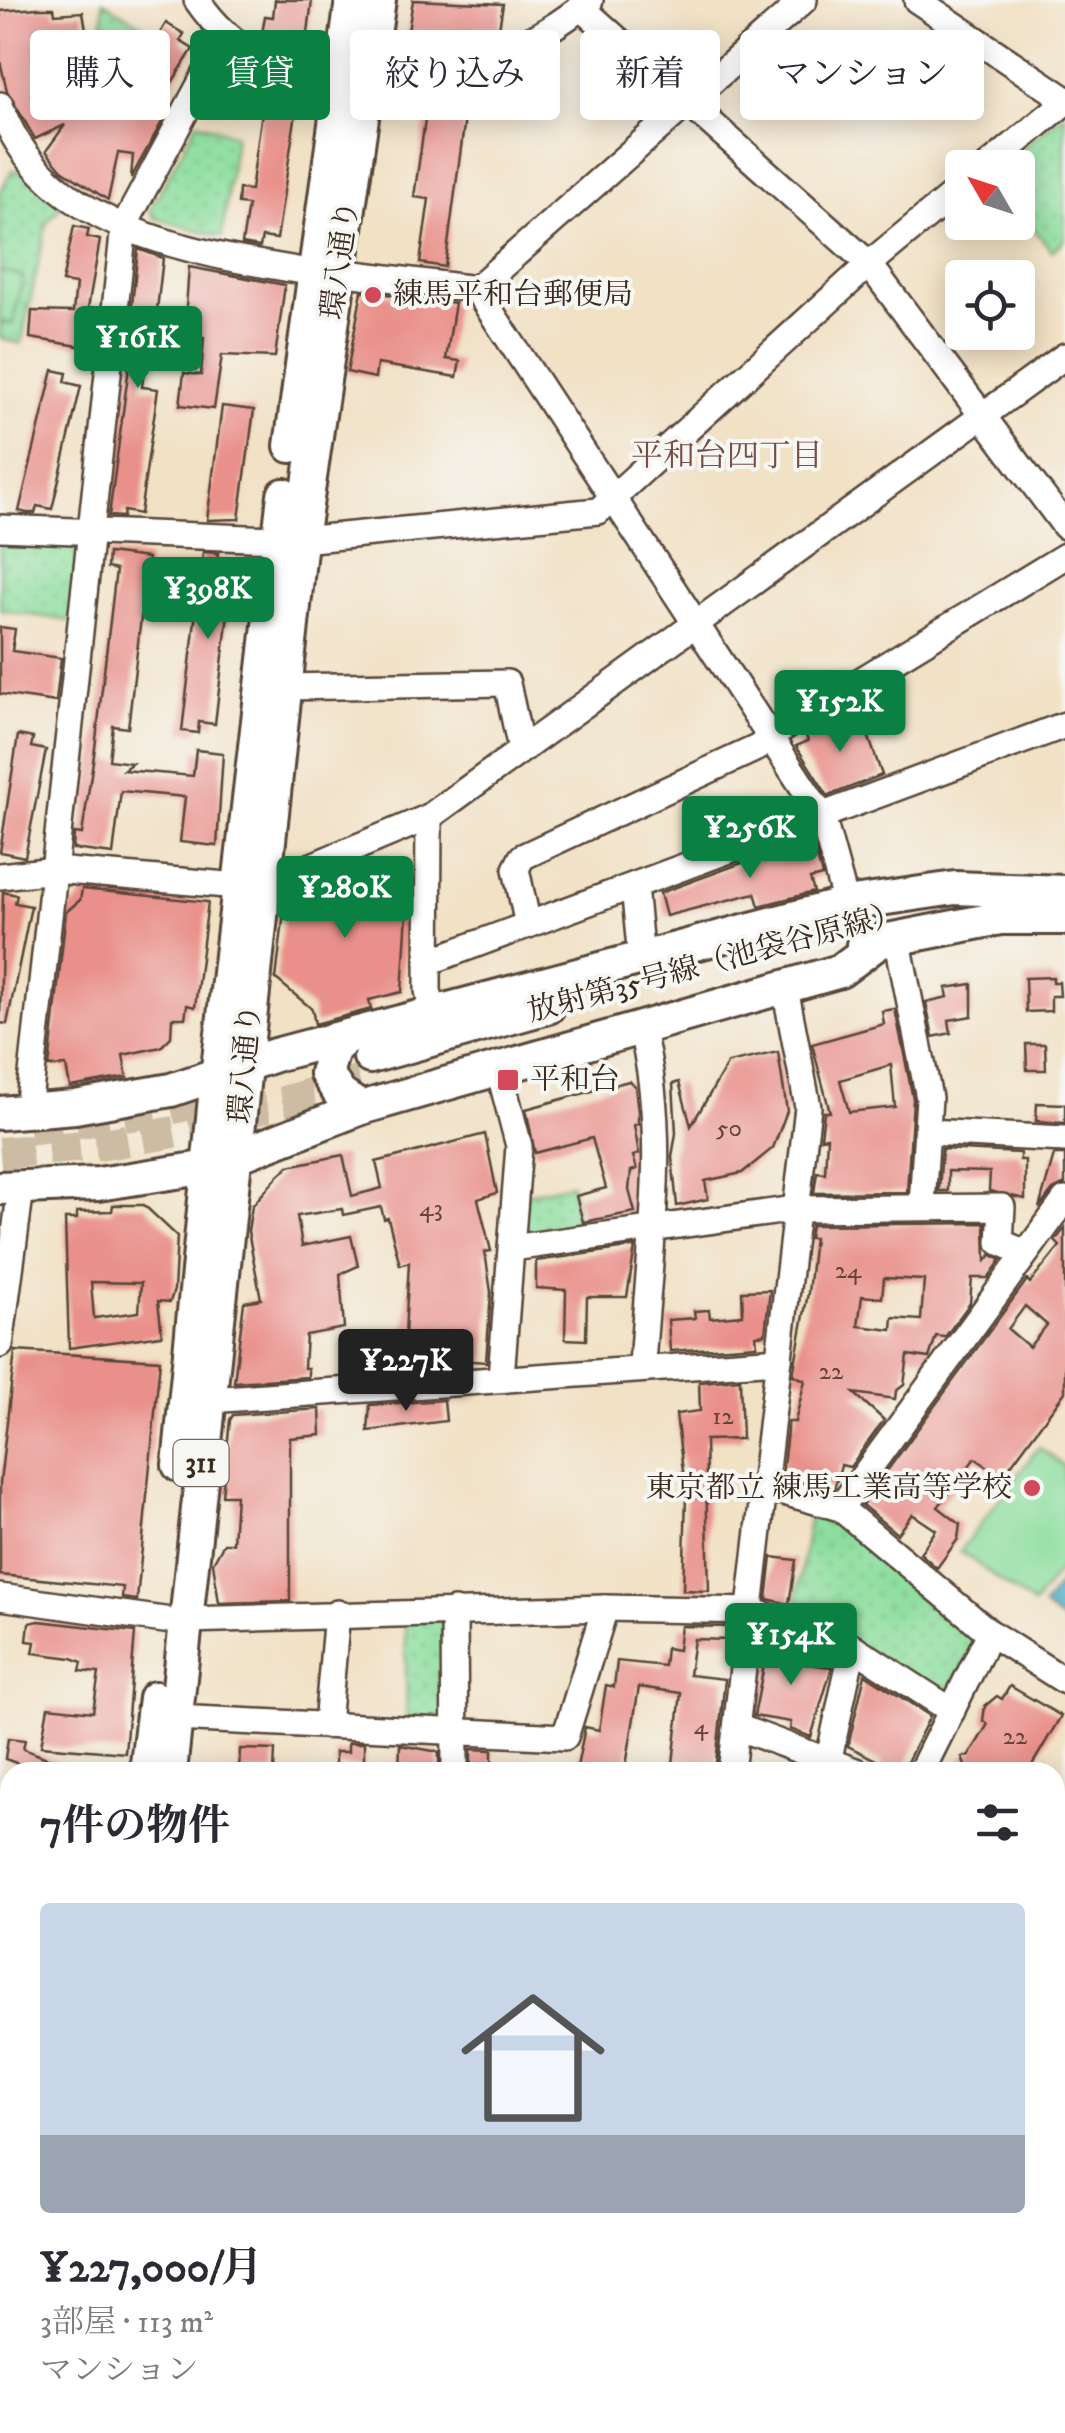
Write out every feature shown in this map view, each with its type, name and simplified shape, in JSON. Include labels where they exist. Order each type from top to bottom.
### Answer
[{"type":"main road","name":"環八通り","points":[[352,0],[353,30]]},
{"type":"main road","name":"環八通り","points":[[370,30],[379,0]]},
{"type":"main road","name":"環八通り","points":[[171,1762],[175,1718],[174,1620],[251,880],[289,540],[350,114]]},
{"type":"main road","name":"環八通り","points":[[251,880],[284,687],[289,540]]},
{"type":"main road","points":[[14,1112],[94,1104],[231,1071],[364,1057],[434,1015],[846,904],[942,889],[1065,892]]},
{"type":"main road","name":"放射第35号線（池袋谷原線）","points":[[364,1057],[843,925],[952,902],[1065,892]]},
{"type":"main road","name":"放射第35号線（池袋谷原線）","points":[[364,1057],[889,939],[1000,918],[1065,918]]},
{"type":"main road","points":[[10,1188],[98,1184],[223,1160],[361,1108],[498,1066],[840,971],[889,939]]},
{"type":"main road","points":[[361,1108],[340,1094],[326,1072],[334,1048],[364,1057]]},
{"type":"main road","name":"環八通り","points":[[148,1762],[209,1400],[223,1160]]},
{"type":"street","points":[[198,0],[221,30]]},
{"type":"street","points":[[720,77],[804,0]]},
{"type":"street","points":[[917,0],[1065,101],[1007,150]]},
{"type":"street","points":[[547,30],[586,4],[613,30]]},
{"type":"street","points":[[14,1112],[55,870],[124,226],[190,103]]},
{"type":"street","points":[[0,105],[16,142],[57,188],[124,226],[216,256],[476,289],[672,120]]},
{"type":"street","points":[[709,120],[869,264],[1065,526]]},
{"type":"street","points":[[0,164],[16,142]]},
{"type":"street","points":[[0,528],[289,540],[598,511],[869,264],[945,201]]},
{"type":"street","points":[[476,289],[822,816],[846,904]]},
{"type":"street","points":[[0,876],[55,870],[251,880],[302,870],[429,817],[1065,356]]},
{"type":"street","points":[[528,925],[516,869],[522,858],[759,747],[770,736],[1065,556]]},
{"type":"street","points":[[284,687],[508,683],[522,749]]},
{"type":"street","points":[[428,962],[1065,725]]},
{"type":"street","points":[[429,817],[428,962],[434,1015]]},
{"type":"street","points":[[634,886],[641,959]]},
{"type":"street","points":[[889,939],[913,996],[930,1098],[922,1205]]},
{"type":"street","points":[[733,1762],[808,1107],[785,988]]},
{"type":"street","points":[[641,1028],[651,1064],[657,1131],[642,1367]]},
{"type":"street","points":[[498,1066],[519,1146],[501,1377]]},
{"type":"street","points":[[928,1132],[1065,1139]]},
{"type":"street","points":[[0,1345],[10,1188]]},
{"type":"street","points":[[840,1508],[1065,1200]]},
{"type":"street","points":[[512,1248],[795,1209],[922,1205],[1002,1206],[1000,1242],[1024,1253]]},
{"type":"street","points":[[209,1400],[779,1360]]},
{"type":"street","points":[[766,1487],[840,1508],[990,1633],[1065,1682]]},
{"type":"street","points":[[0,1597],[174,1620],[605,1608],[752,1611],[853,1647],[952,1711]]},
{"type":"street","points":[[175,1718],[568,1736],[605,1608]]},
{"type":"street","points":[[454,1611],[455,1762]]},
{"type":"street","points":[[328,1724],[337,1613]]},
{"type":"street","points":[[926,1762],[990,1633]]},
{"type":"street","points":[[828,1762],[853,1647]]},
{"type":"street","points":[[738,1727],[816,1762]]},
{"type":"green space","points":[[103,1],[143,26],[140,30],[103,30]]},
{"type":"green space","points":[[1065,114],[1065,240],[1052,251],[1035,230],[1035,150],[1019,150]]},
{"type":"green space","points":[[197,122],[235,135],[222,237],[154,218],[150,210]]},
{"type":"green space","points":[[12,170],[20,171],[61,206],[47,222],[21,344],[0,338],[0,192]]},
{"type":"green space","points":[[0,271],[23,276],[13,324],[0,321]]},
{"type":"green space","points":[[0,537],[70,542],[78,550],[70,621],[0,610]]},
{"type":"green space","points":[[571,1184],[578,1233],[520,1242],[520,1195]]},
{"type":"green space","points":[[1039,1447],[1065,1467],[1065,1563],[1033,1605],[960,1551]]},
{"type":"green space","points":[[811,1507],[837,1514],[978,1639],[952,1688],[940,1691],[794,1617]]},
{"type":"green space","points":[[405,1619],[443,1619],[448,1717],[441,1723],[407,1720]]},
{"type":"water","points":[[1065,1577],[1065,1624],[1043,1607]]},
{"type":"building","points":[[275,0],[312,0],[308,30],[263,30],[265,16],[273,17]]},
{"type":"building","points":[[413,0],[503,4],[499,30],[408,30]]},
{"type":"building","points":[[54,8],[55,14],[83,12],[86,30],[30,30],[30,120],[163,120],[131,178],[133,155],[118,153],[108,200],[62,170],[46,151],[65,125],[35,139],[7,91],[0,61],[0,11]]},
{"type":"building","points":[[166,23],[184,34],[180,41],[190,47],[173,81],[170,30],[162,30]]},
{"type":"building","points":[[261,120],[295,120],[277,239],[262,237],[260,247],[242,244],[248,205],[238,204],[239,189],[251,190]]},
{"type":"building","points":[[425,120],[465,120],[445,267],[420,263],[429,199],[414,197]]},
{"type":"building","points":[[74,226],[89,229],[87,237],[100,240],[88,308],[99,308],[95,343],[80,342],[79,346],[30,338],[32,311],[73,312],[76,284],[62,282]]},
{"type":"building","points":[[138,249],[163,258],[152,353],[146,353],[142,387],[158,389],[140,514],[124,511],[123,517],[109,516],[131,352],[127,352]]},
{"type":"building","points":[[189,267],[285,285],[275,357],[222,355],[214,409],[180,405],[184,373],[201,375],[204,337],[184,335]]},
{"type":"building","points":[[362,291],[455,303],[446,359],[460,361],[457,377],[377,364],[375,378],[347,372]]},
{"type":"building","points":[[53,370],[67,373],[65,382],[81,386],[52,509],[37,506],[35,513],[27,513],[19,511]]},
{"type":"building","points":[[222,406],[254,410],[239,519],[207,520]]},
{"type":"building","points":[[203,552],[218,553],[217,560],[234,562],[215,724],[199,722],[198,733],[182,731]]},
{"type":"building","points":[[108,553],[148,558],[128,728],[113,726],[109,760],[132,763],[123,770],[193,776],[196,750],[223,753],[217,846],[180,842],[185,797],[121,791],[113,854],[73,849],[74,833],[82,834],[95,748],[116,570],[107,568]]},
{"type":"building","points":[[0,627],[15,629],[12,651],[61,658],[56,702],[0,694]]},
{"type":"building","points":[[838,716],[842,726],[862,718],[882,775],[828,796],[796,746],[808,741],[805,733]]},
{"type":"building","points":[[18,735],[33,738],[31,747],[46,750],[25,857],[0,852]]},
{"type":"building","points":[[813,843],[822,876],[810,879],[814,892],[759,906],[755,893],[666,916],[660,893],[753,859]]},
{"type":"building","points":[[371,862],[410,865],[402,992],[369,1000],[371,1009],[315,1024],[312,1009],[276,979],[286,894],[291,888],[341,871],[344,878],[369,882]]},
{"type":"building","points":[[82,889],[208,902],[195,1007],[187,1005],[185,1018],[172,1018],[171,1037],[161,1047],[123,1055],[127,1077],[70,1087],[66,1066],[49,1067],[66,912],[80,900]]},
{"type":"building","points":[[3,892],[17,895],[15,903],[31,906],[7,1024],[0,1023]]},
{"type":"building","points":[[1053,977],[1053,982],[1059,982],[1060,996],[1051,996],[1051,1011],[1026,1012],[1025,978]]},
{"type":"building","points":[[972,984],[972,1016],[949,1020],[951,1033],[933,1037],[926,1002],[948,997],[946,988]]},
{"type":"building","points":[[895,1009],[913,1099],[907,1192],[814,1193],[817,1172],[825,1173],[827,1137],[821,1138],[824,1112],[830,1112],[812,1044],[884,1024],[882,1011]],"holes":[[[891,1065],[895,1107],[849,1112],[840,1080]]]},
{"type":"building","points":[[1026,1044],[1045,1044],[1046,1070],[1027,1070]]},
{"type":"building","points":[[778,1052],[787,1111],[773,1148],[742,1173],[705,1181],[708,1199],[677,1206],[672,1157],[676,1133],[673,1084],[679,1082],[691,1126],[728,1063]]},
{"type":"building","points":[[629,1081],[635,1086],[638,1112],[638,1124],[634,1125],[639,1154],[633,1156],[637,1169],[631,1171],[629,1190],[635,1212],[583,1222],[576,1196],[606,1188],[592,1138],[535,1153],[526,1109]]},
{"type":"building","points":[[1037,1103],[1065,1104],[1065,1123],[1036,1121]]},
{"type":"building","points":[[485,1134],[497,1193],[478,1199],[491,1251],[485,1252],[491,1292],[486,1362],[459,1360],[458,1366],[403,1370],[409,1262],[400,1265],[388,1218],[384,1219],[381,1207],[343,1215],[342,1209],[297,1216],[302,1246],[351,1236],[358,1266],[340,1274],[344,1328],[306,1335],[304,1368],[308,1368],[308,1377],[234,1382],[244,1302],[261,1299],[248,1231],[252,1206],[279,1175],[289,1166],[343,1155],[352,1196],[382,1188],[376,1162]]},
{"type":"building","points":[[942,1149],[1020,1153],[1020,1160],[1025,1160],[1025,1199],[989,1191],[990,1172],[948,1171],[948,1191],[939,1191]]},
{"type":"building","points":[[1054,1155],[1065,1155],[1065,1184],[1053,1190],[1039,1208]]},
{"type":"building","points":[[113,1205],[144,1205],[177,1236],[174,1290],[170,1302],[158,1301],[162,1335],[69,1348],[65,1219],[77,1219],[77,1212],[112,1211]],"holes":[[[91,1282],[141,1283],[139,1312],[94,1318]]]},
{"type":"building","points":[[985,1223],[986,1261],[991,1255],[1001,1260],[988,1278],[972,1278],[970,1303],[945,1337],[936,1336],[929,1358],[908,1355],[904,1385],[896,1391],[895,1399],[854,1393],[884,1420],[850,1467],[841,1465],[834,1489],[782,1475],[788,1422],[795,1422],[805,1380],[793,1375],[808,1293],[814,1238],[809,1238],[811,1225]],"holes":[[[884,1278],[924,1280],[921,1320],[893,1318],[892,1330],[858,1326],[862,1296],[882,1298]]]},
{"type":"building","points":[[1065,1228],[1065,1392],[1002,1477],[975,1458],[938,1507],[960,1524],[958,1539],[937,1568],[920,1553],[936,1530],[912,1514],[897,1534],[862,1505],[1027,1280],[1030,1283],[1060,1246],[1055,1241]],"holes":[[[1025,1306],[1047,1325],[1029,1347],[1008,1329]]]},
{"type":"building","points":[[635,1247],[627,1297],[587,1297],[586,1340],[565,1339],[566,1290],[536,1288],[536,1261]]},
{"type":"building","points":[[770,1290],[765,1334],[756,1335],[757,1345],[670,1351],[668,1320],[695,1318],[694,1311],[709,1310],[710,1318],[743,1315],[742,1291]]},
{"type":"building","points":[[15,1351],[160,1360],[137,1600],[122,1598],[123,1587],[0,1575],[0,1483]]},
{"type":"building","points":[[740,1379],[742,1439],[705,1440],[709,1591],[683,1590],[686,1496],[676,1414],[700,1411],[699,1382]]},
{"type":"building","points":[[444,1400],[446,1421],[368,1431],[370,1405]]},
{"type":"building","points":[[320,1409],[321,1435],[290,1438],[290,1601],[219,1603],[213,1563],[224,1543],[233,1543],[236,1495],[222,1495],[230,1420],[233,1415]]},
{"type":"building","points":[[772,1557],[796,1560],[789,1604],[767,1599]]},
{"type":"building","points":[[29,1623],[135,1632],[125,1753],[41,1746],[48,1707],[93,1712],[99,1673],[80,1671],[82,1662],[72,1658],[33,1653],[35,1642],[27,1641]]},
{"type":"building","points":[[681,1626],[731,1627],[730,1640],[694,1639],[689,1675],[725,1679],[716,1762],[673,1762],[681,1693],[639,1687],[627,1762],[578,1762],[585,1727],[599,1730],[606,1685],[614,1687],[617,1661],[664,1666],[666,1648],[678,1650]]},
{"type":"building","points":[[770,1635],[797,1644],[795,1663],[832,1667],[811,1737],[790,1729],[791,1722],[754,1716]]},
{"type":"building","points":[[865,1674],[930,1716],[907,1762],[880,1762],[848,1746]]},
{"type":"building","points":[[1010,1686],[1061,1716],[1034,1762],[964,1762],[962,1757],[969,1756],[988,1724],[983,1721],[985,1706],[997,1696],[1002,1699]]},
{"type":"building","points":[[8,1738],[25,1740],[23,1749],[57,1762],[13,1762],[5,1759]]},
{"type":"building","points":[[348,1743],[364,1743],[364,1762],[335,1762],[335,1752],[348,1752]]},
{"type":"building","points":[[400,1745],[439,1752],[439,1762],[399,1762]]},
{"type":"building","points":[[240,1749],[275,1750],[274,1762],[239,1762]]},
{"type":"building","points":[[471,1749],[492,1750],[492,1762],[471,1762]]},
{"type":"tunnel","points":[[0,1153],[99,1145],[180,1131],[375,1076]]},
{"type":"tunnel","points":[[29,1129],[160,1111],[242,1092]]},
{"type":"place","name":"練馬平和台郵便局","points":[[373,295]]},
{"type":"place","name":"平和台","points":[[508,1080]]},
{"type":"place","name":"東京都立 練馬工業高等学校","points":[[1032,1488]]},
{"type":"district","name":"平和台四丁目","points":[[727,457]]}]
